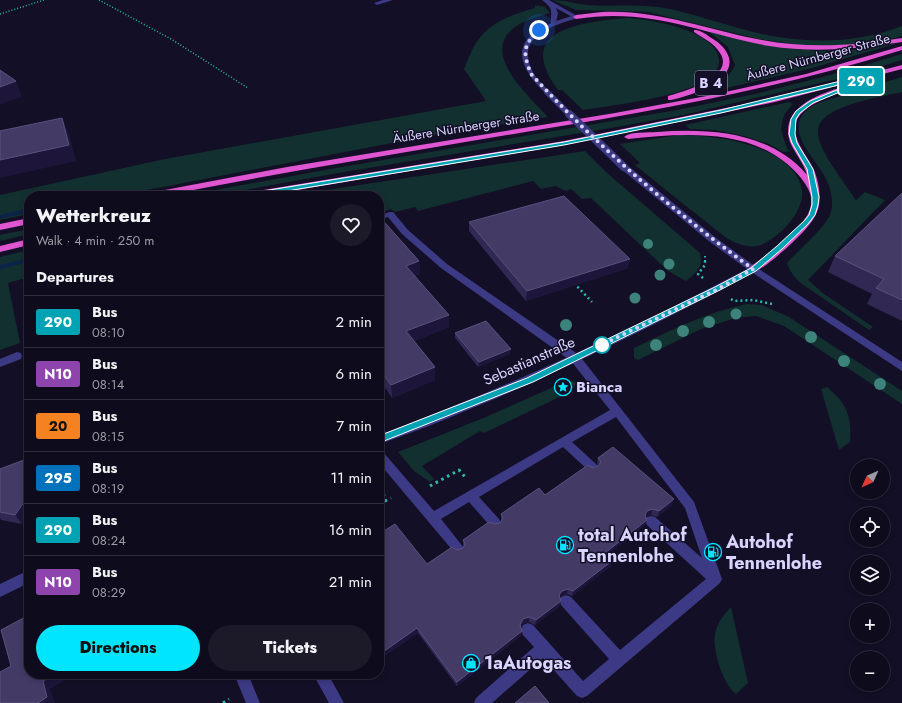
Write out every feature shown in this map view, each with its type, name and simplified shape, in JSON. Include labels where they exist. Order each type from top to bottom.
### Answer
[{"type":"highway","name":"B 4","points":[[576,17],[603,14],[627,14],[665,19],[694,30],[714,41],[726,56],[727,63],[724,71],[717,79],[697,90],[609,117]]},
{"type":"highway","points":[[665,19],[754,41],[807,48],[866,46],[902,40]]},
{"type":"highway","name":"Äußere Nürnberger Straße","points":[[175,191],[259,175],[609,117],[749,89],[902,48]]},
{"type":"highway","name":"Äußere Nürnberger Straße","points":[[275,191],[564,143],[767,102],[902,67]]},
{"type":"highway","points":[[753,269],[780,248],[806,223],[812,215],[815,205],[814,188],[810,169],[794,143],[792,126],[793,119],[798,112],[811,102],[882,73]]},
{"type":"highway","points":[[564,143],[679,132],[706,132],[730,136],[757,144],[779,154],[797,169],[814,188]]},
{"type":"highway","points":[[0,228],[24,222]]},
{"type":"highway","points":[[0,249],[24,243]]},
{"type":"street","points":[[377,3],[390,0]]},
{"type":"street","points":[[545,0],[576,17]]},
{"type":"street","points":[[552,4],[555,13],[553,23]]},
{"type":"street","points":[[576,17],[553,23],[539,30],[529,39],[524,48],[526,61],[531,74],[547,92],[624,168],[713,240],[753,269],[902,367]]},
{"type":"street","points":[[384,216],[390,214],[405,232],[444,266],[575,358],[690,506],[715,579]]},
{"type":"street","name":"Sebastianstraße","points":[[384,435],[530,380],[718,289],[753,269]]},
{"type":"street","points":[[0,363],[17,356]]},
{"type":"street","points":[[432,518],[617,411]]},
{"type":"street","points":[[564,441],[592,467]]},
{"type":"street","points":[[384,461],[458,548]]},
{"type":"street","points":[[471,496],[495,523]]},
{"type":"street","points":[[651,521],[715,579]]},
{"type":"street","points":[[0,591],[24,579]]},
{"type":"street","points":[[528,630],[582,691],[715,579]]},
{"type":"street","points":[[566,601],[620,660]]},
{"type":"street","points":[[481,703],[544,648]]},
{"type":"street","points":[[243,679],[253,703]]},
{"type":"street","points":[[323,679],[337,703]]},
{"type":"path","points":[[0,14],[44,0]]},
{"type":"path","points":[[99,0],[171,39],[248,88]]},
{"type":"path","points":[[572,281],[592,302]]},
{"type":"path","points":[[384,495],[388,499]]},
{"type":"green space","points":[[552,0],[588,5],[660,7],[749,31],[787,38],[807,40],[846,39],[865,37],[902,26],[902,36],[879,42],[840,46],[806,46],[759,39],[648,12],[576,10]]},
{"type":"green space","points":[[535,5],[545,7],[550,13],[515,27],[505,37],[502,49],[505,61],[511,74],[530,98],[548,117],[423,137],[142,191],[24,191],[24,215],[0,220],[0,195],[165,159],[486,101],[464,69],[472,50],[479,39],[490,27],[511,16],[535,8]]},
{"type":"green space","points":[[627,18],[665,24],[695,34],[707,41],[715,50],[719,60],[717,70],[707,79],[691,87],[662,97],[583,110],[562,90],[558,90],[546,70],[543,54],[548,41],[559,33],[574,26],[591,22]]},
{"type":"green space","points":[[708,31],[757,43],[803,50],[849,50],[899,43],[812,68],[714,91],[711,89],[719,85],[731,73],[735,65],[728,47]]},
{"type":"green space","points":[[902,54],[902,60],[846,77],[683,115],[239,191],[210,191],[677,110],[755,94],[838,73]]},
{"type":"green space","points":[[902,77],[902,92],[851,104],[838,110],[827,116],[820,124],[818,134],[828,158],[856,200],[865,192],[885,200],[808,280],[824,294],[873,327],[869,330],[802,284],[789,269],[787,263],[824,224],[832,208],[832,198],[825,177],[802,142],[799,132],[799,123],[803,114],[812,106]]},
{"type":"green space","points":[[789,102],[793,104],[784,115],[782,121],[782,131],[788,150],[792,151],[783,152],[769,144],[744,136],[715,130],[690,129],[685,125]]},
{"type":"green space","points":[[679,135],[713,137],[732,141],[769,153],[785,162],[796,175],[802,190],[802,199],[794,216],[781,232],[765,243],[757,246],[746,246],[731,241],[635,165],[640,163],[620,144]]},
{"type":"green space","points":[[585,151],[606,172],[700,253],[701,262],[696,272],[686,281],[668,271],[591,198],[582,199],[571,189],[566,191],[555,186],[541,189],[533,181],[418,211],[415,207],[395,212],[391,209],[384,212],[384,191],[320,191]]},
{"type":"green space","points":[[24,230],[24,235],[0,241],[0,235]]},
{"type":"green space","points":[[24,251],[24,278],[8,283],[20,343],[0,350],[0,257]]},
{"type":"green space","points":[[747,304],[762,305],[789,317],[902,391],[902,404],[784,326],[756,316],[735,318],[701,329],[638,360],[634,358],[634,348],[689,322],[732,307]]},
{"type":"green space","points":[[569,380],[576,382],[574,388],[568,393],[484,433],[480,431],[422,466],[434,479],[430,482],[414,471],[398,452],[486,417]]},
{"type":"green space","points":[[827,387],[844,405],[849,418],[850,442],[839,450],[821,389]]},
{"type":"green space","points":[[731,607],[748,683],[736,694],[731,689],[723,675],[715,648],[715,634],[719,622]]},
{"type":"building","points":[[0,70],[16,81],[0,87]]},
{"type":"building","points":[[62,118],[69,145],[0,160],[0,131]]},
{"type":"building","points":[[902,193],[902,300],[876,288],[884,279],[835,256]]},
{"type":"building","points":[[564,196],[630,259],[527,291],[469,222]]},
{"type":"building","points":[[384,222],[419,261],[406,266],[449,315],[406,331],[435,367],[391,385],[384,375]]},
{"type":"building","points":[[486,321],[511,349],[479,362],[455,333]]},
{"type":"building","points":[[613,447],[674,499],[659,511],[653,509],[647,511],[645,515],[647,520],[605,553],[612,561],[573,591],[568,589],[562,591],[559,595],[561,601],[536,620],[529,617],[523,619],[520,625],[522,631],[457,682],[417,628],[384,651],[384,531],[395,524],[427,564],[452,547],[457,550],[463,548],[465,544],[463,540],[489,522],[495,524],[500,523],[503,518],[501,514],[539,488],[545,495],[588,465],[593,468],[598,466],[601,462],[598,458]]},
{"type":"building","points":[[24,460],[24,502],[15,515],[0,512],[0,469]]},
{"type":"building","points":[[24,618],[24,679],[46,679],[43,681],[47,697],[38,703],[0,703],[0,672],[11,666],[1,630]]},
{"type":"building","points":[[535,686],[549,703],[515,703]]},
{"type":"waterway","points":[[0,217],[24,211]]},
{"type":"waterway","points":[[0,267],[24,261]]},
{"type":"bus line","name":"290","points":[[274,191],[564,143],[721,112],[882,73],[811,102],[798,112],[793,119],[792,134],[794,143],[810,169],[816,197],[815,205],[812,215],[806,223],[780,248],[753,269],[718,289],[530,380],[384,438]]},
{"type":"place","name":"Bianca","points":[[563,387]]},
{"type":"place","name":"total Autohof Tennenlohe","points":[[565,545]]},
{"type":"place","name":"Autohof Tennenlohe","points":[[713,552]]},
{"type":"place","name":"1aAutogas","points":[[471,663]]},
{"type":"route","points":[[539,30],[529,39],[524,48],[526,61],[531,74],[547,92],[624,168],[713,240],[753,269],[718,289],[597,347],[602,345]]}]
